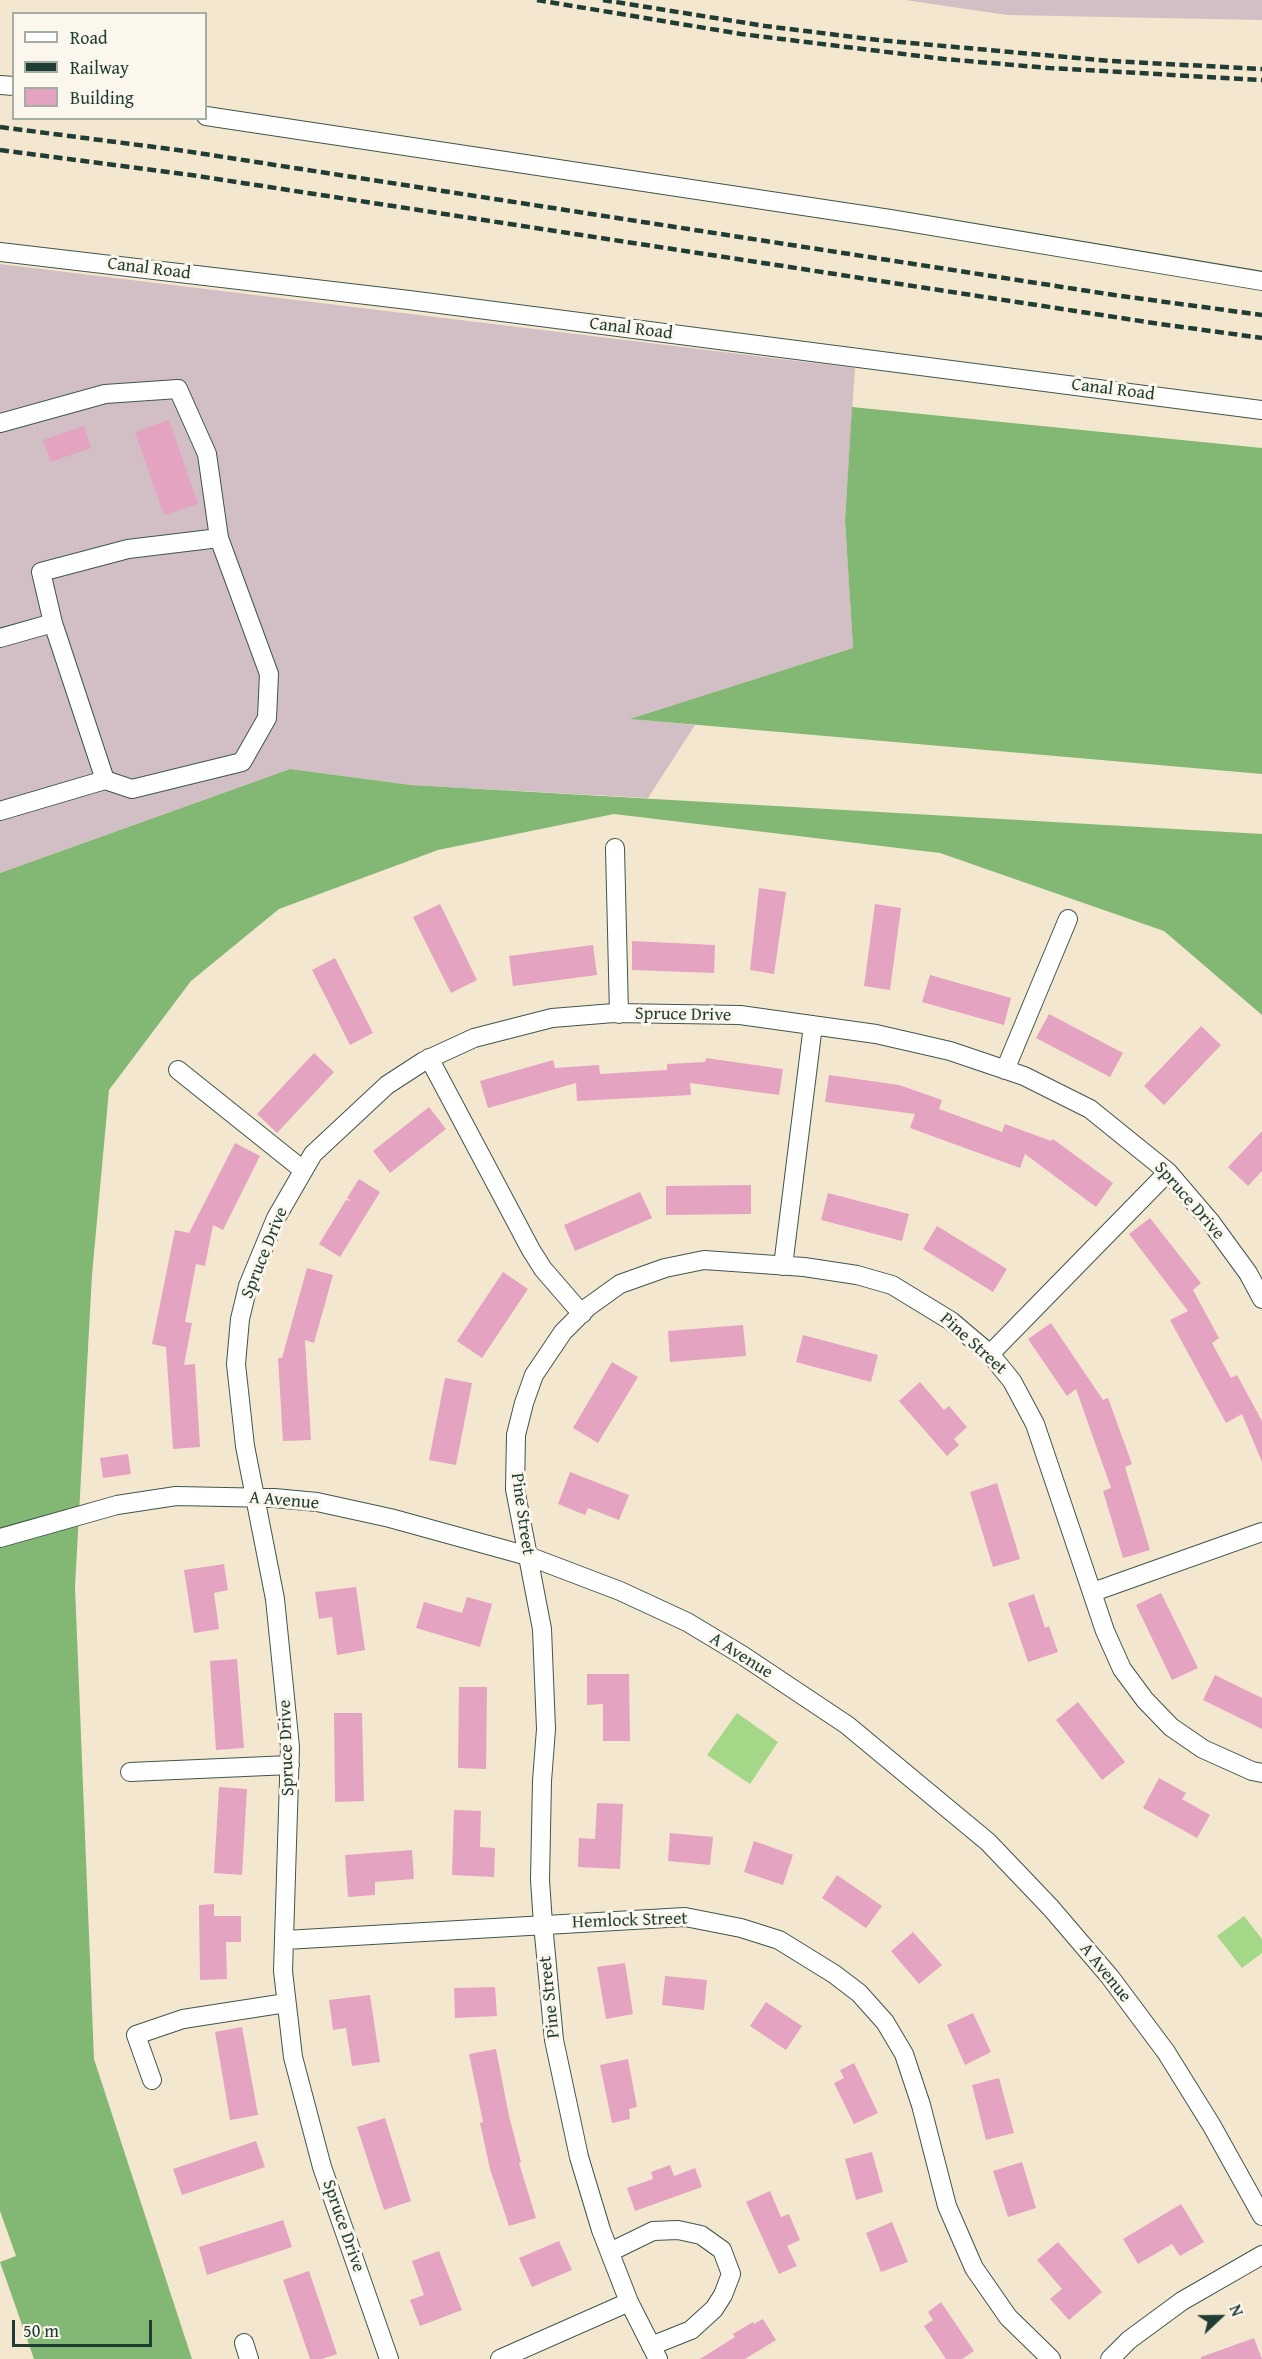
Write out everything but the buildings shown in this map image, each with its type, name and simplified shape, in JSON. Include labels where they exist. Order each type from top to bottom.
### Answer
[{"type":"street","points":[[207,116],[890,219],[1262,281]]},
{"type":"street","name":"Canal Road","points":[[0,252],[398,298],[1262,410]]},
{"type":"street","points":[[0,423],[105,394],[178,389],[207,454],[219,538],[269,674],[267,718],[242,762],[132,789],[105,780],[0,811]]},
{"type":"street","points":[[105,780],[53,624],[40,572],[128,549],[219,538]]},
{"type":"street","points":[[0,638],[53,624]]},
{"type":"street","points":[[615,848],[619,1014]]},
{"type":"street","points":[[1005,1070],[1068,919]]},
{"type":"street","name":"Spruce Drive","points":[[382,2357],[322,2167],[293,2057],[283,1971],[290,1747],[275,1599],[245,1446],[236,1364],[240,1319],[249,1286],[276,1218],[313,1154],[387,1085],[429,1058],[474,1038],[552,1018],[619,1014],[740,1015],[876,1034],[950,1052],[1024,1076],[1090,1109],[1168,1172],[1210,1221],[1248,1274],[1262,1299]]},
{"type":"street","points":[[783,1266],[813,1025]]},
{"type":"street","points":[[429,1058],[531,1250],[543,1269],[582,1314]]},
{"type":"street","points":[[178,1070],[303,1170]]},
{"type":"street","points":[[990,1354],[1168,1172]]},
{"type":"street","name":"Pine Street","points":[[655,2353],[629,2302],[579,2157],[554,2040],[543,1924],[540,1880],[542,1781],[546,1729],[543,1629],[515,1489],[516,1435],[534,1375],[563,1332],[620,1284],[665,1268],[704,1260],[857,1275],[892,1285],[951,1321],[990,1354],[1012,1381],[1035,1424],[1105,1631],[1122,1669],[1145,1700],[1172,1727],[1203,1749],[1262,1773]]},
{"type":"street","name":"A Avenue","points":[[0,1538],[83,1514],[152,1499],[194,1496],[255,1497],[317,1502],[390,1518],[528,1556],[620,1591],[687,1622],[742,1655],[847,1725],[988,1842],[1110,1977],[1152,2033],[1212,2126],[1262,2216]]},
{"type":"street","points":[[1093,1592],[1262,1532]]},
{"type":"street","points":[[130,1772],[290,1765]]},
{"type":"street","name":"Hemlock Street","points":[[285,1940],[686,1917],[741,1928],[780,1940],[834,1974],[859,1993],[885,2022],[904,2054],[921,2104],[947,2206],[974,2268],[1008,2317],[1051,2359]]},
{"type":"street","points":[[152,2080],[136,2035],[183,2019],[286,2003]]},
{"type":"street","points":[[610,2252],[653,2231],[678,2230],[701,2235],[722,2250],[731,2274],[723,2295],[714,2309],[691,2330],[655,2353]]},
{"type":"street","points":[[1110,2359],[1129,2340],[1182,2301],[1262,2255]]},
{"type":"street","points":[[500,2359],[629,2302]]},
{"type":"shaded area","points":[[905,0],[1262,0],[1262,20],[1007,15]]},
{"type":"shaded area","points":[[0,264],[855,368],[845,521],[853,648],[632,719],[695,725],[648,798],[411,785],[290,769],[0,873]]},
{"type":"green space","points":[[852,407],[1262,448],[1262,774],[630,719],[853,648],[845,521]]},
{"type":"green space","points":[[290,769],[411,785],[1262,834],[1262,1015],[1164,931],[940,853],[614,814],[438,850],[279,909],[191,981],[109,1090],[92,1275],[75,1587],[94,2059],[192,2359],[34,2359],[0,2262],[16,2256],[0,2211],[0,873]]},
{"type":"green space","points":[[737,1713],[778,1742],[750,1784],[707,1755]]},
{"type":"green space","points":[[1244,1916],[1262,1939],[1262,1953],[1242,1968],[1217,1936]]},
{"type":"railway","points":[[537,0],[741,34],[944,59],[1049,68],[1262,80]]},
{"type":"railway","points":[[603,0],[765,26],[878,40],[1110,61],[1262,69]]},
{"type":"railway","points":[[0,127],[185,151],[1114,295],[1262,315]]},
{"type":"railway","points":[[0,150],[191,175],[1262,338]]}]
